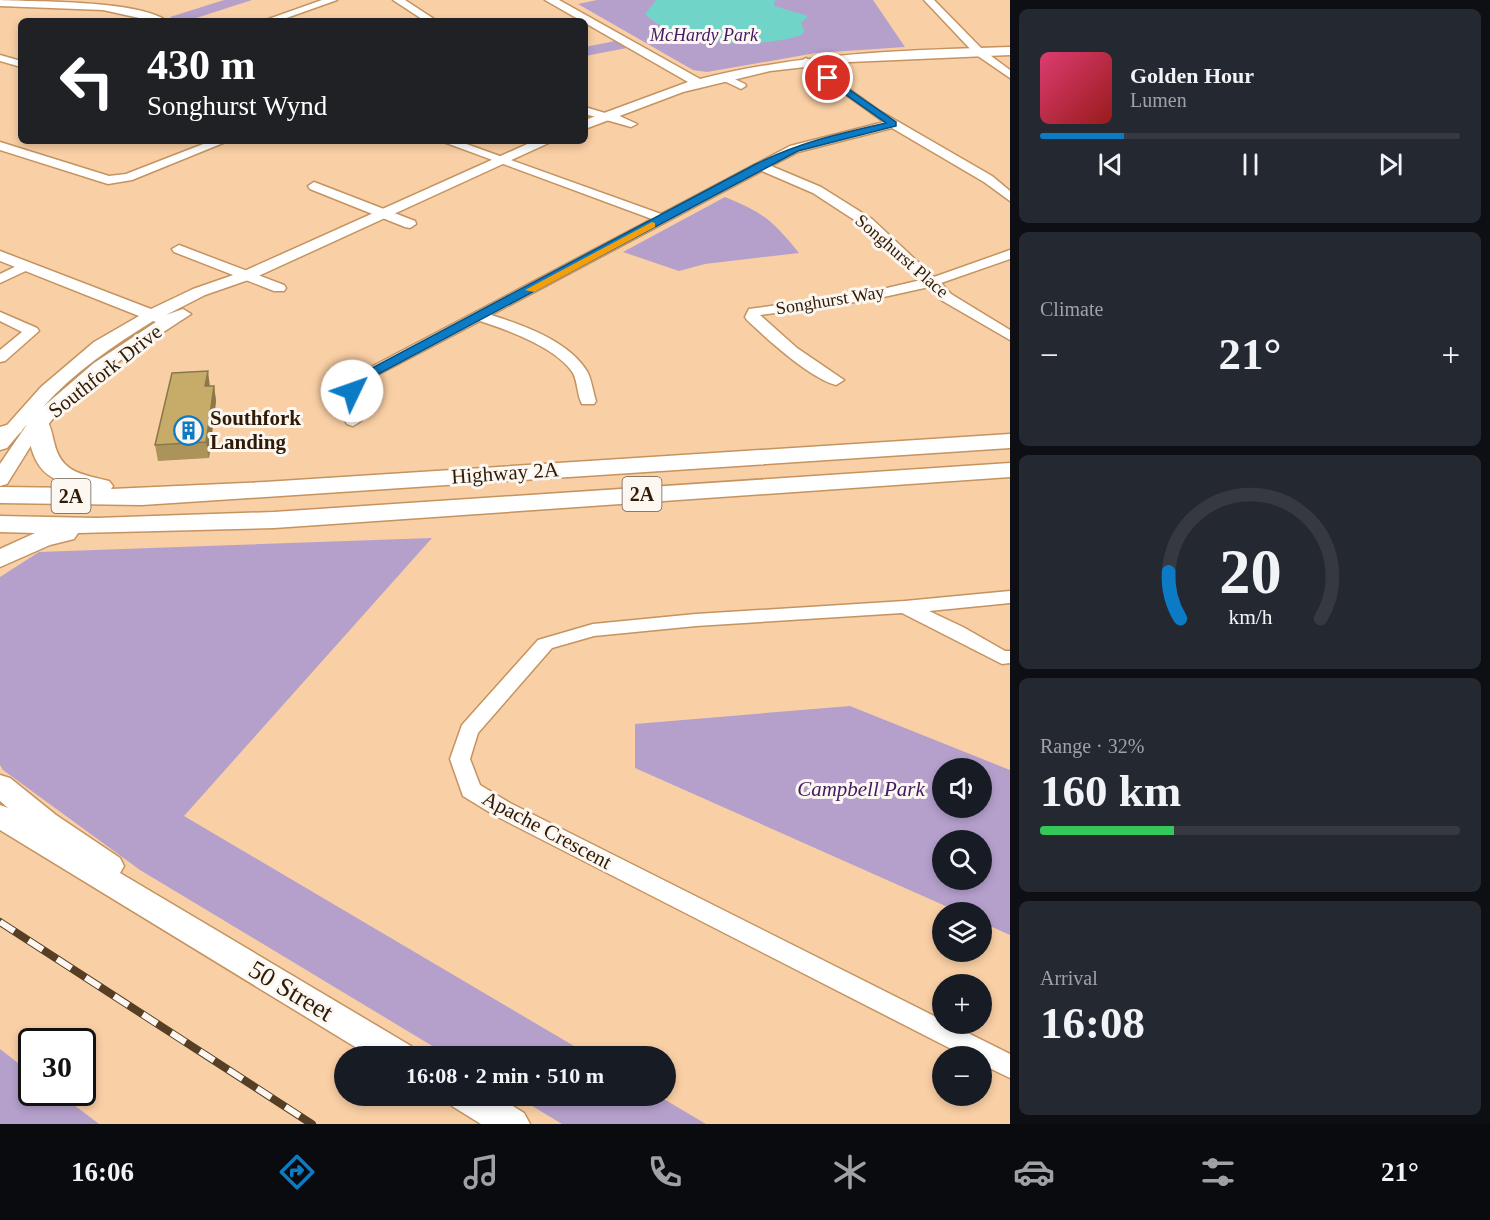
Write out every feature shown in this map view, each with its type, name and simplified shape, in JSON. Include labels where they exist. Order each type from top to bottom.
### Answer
[{"type":"main road","points":[[38,424],[46,461],[58,473],[72,479],[142,497]]},
{"type":"main road","name":"Highway 2A","points":[[0,495],[142,497],[1010,441]]},
{"type":"main road","name":"Highway 2A","points":[[0,524],[96,525],[274,520],[1010,470]]},
{"type":"main road","points":[[0,560],[42,539],[96,525]]},
{"type":"main road","name":"50 Street","points":[[0,785],[46,822],[123,876],[183,926]]},
{"type":"main road","name":"50 Street","points":[[0,816],[382,1046]]},
{"type":"main road","points":[[482,1106],[512,1124]]},
{"type":"street","points":[[118,7],[141,0]]},
{"type":"street","points":[[277,18],[332,0]]},
{"type":"street","points":[[398,0],[427,18]]},
{"type":"street","points":[[551,0],[583,18]]},
{"type":"street","points":[[929,0],[979,52],[1010,75]]},
{"type":"street","points":[[0,3],[118,7],[153,18]]},
{"type":"street","points":[[588,21],[698,83]]},
{"type":"street","points":[[588,124],[662,94],[698,83],[806,61],[898,59],[1010,51]]},
{"type":"street","points":[[0,58],[18,63]]},
{"type":"street","points":[[806,61],[893,124],[988,179],[1010,196]]},
{"type":"street","points":[[724,77],[741,86]]},
{"type":"street","points":[[588,111],[631,124]]},
{"type":"street","points":[[353,421],[352,391],[361,378],[760,166],[812,143],[893,124]]},
{"type":"street","points":[[0,146],[99,179],[118,180],[214,144]]},
{"type":"street","points":[[455,144],[663,219]]},
{"type":"street","name":"Southfork Drive","points":[[3,437],[47,391],[100,346],[226,291],[248,275],[539,144]]},
{"type":"street","name":"Songhurst Place","points":[[760,166],[817,190],[867,222],[919,272],[933,282],[946,297],[1010,336]]},
{"type":"street","points":[[314,186],[410,224]]},
{"type":"street","points":[[179,249],[279,288]]},
{"type":"street","name":"Songhurst Way","points":[[836,380],[781,344],[752,317],[754,312],[870,296],[933,282],[1010,254]]},
{"type":"street","name":"Southfork Drive","points":[[0,256],[160,318]]},
{"type":"street","points":[[0,279],[25,266]]},
{"type":"street","points":[[0,316],[32,331],[0,358]]},
{"type":"street","points":[[480,316],[526,334],[562,355],[579,371],[588,401]]},
{"type":"street","name":"Southfork Drive","points":[[0,480],[38,424],[55,405],[160,318]]},
{"type":"street","name":"Apache Crescent","points":[[1010,597],[905,608],[696,620],[604,629],[545,644],[469,730],[460,759],[471,790],[501,810],[803,960],[1010,1067]]},
{"type":"street","name":"Apache Crescent","points":[[905,608],[956,631],[1002,658],[1010,657]]},
{"type":"green space","points":[[224,0],[252,0],[196,18],[170,17]]},
{"type":"green space","name":"McHardy Park","points":[[597,0],[873,0],[905,47],[816,53],[707,72],[693,70],[578,4]]},
{"type":"green space","points":[[615,41],[627,48],[588,55],[588,46]]},
{"type":"green space","points":[[725,197],[766,219],[799,253],[705,264],[679,271],[623,252]]},
{"type":"green space","points":[[432,538],[184,816],[574,1046],[432,1046],[140,870],[3,770],[0,765],[0,577],[39,552]]},
{"type":"green space","name":"Campbell Park","points":[[850,706],[980,758],[932,758],[932,818],[992,818],[992,763],[1010,770],[1010,935],[992,927],[992,902],[936,902],[635,768],[635,724]]},
{"type":"green space","points":[[0,1049],[18,1063],[18,1106],[75,1106],[99,1124],[0,1124]]},
{"type":"green space","points":[[532,1106],[676,1106],[706,1124],[562,1124]]},
{"type":"water","points":[[656,0],[775,0],[774,6],[808,16],[801,23],[804,30],[802,35],[764,42],[720,42],[698,39],[660,25],[645,14]]},
{"type":"building","name":"Southfork Landing","points":[[208,371],[205,386],[214,386],[206,442],[155,445],[172,373]]},
{"type":"railway","points":[[0,922],[312,1124]]},
{"type":"slow traffic","points":[[530,290],[652,225]]},
{"type":"place","name":"Southfork Landing","points":[[189,430]]},
{"type":"route","points":[[352,391],[361,378],[760,166],[795,149],[821,140],[893,124],[828,78]]}]
